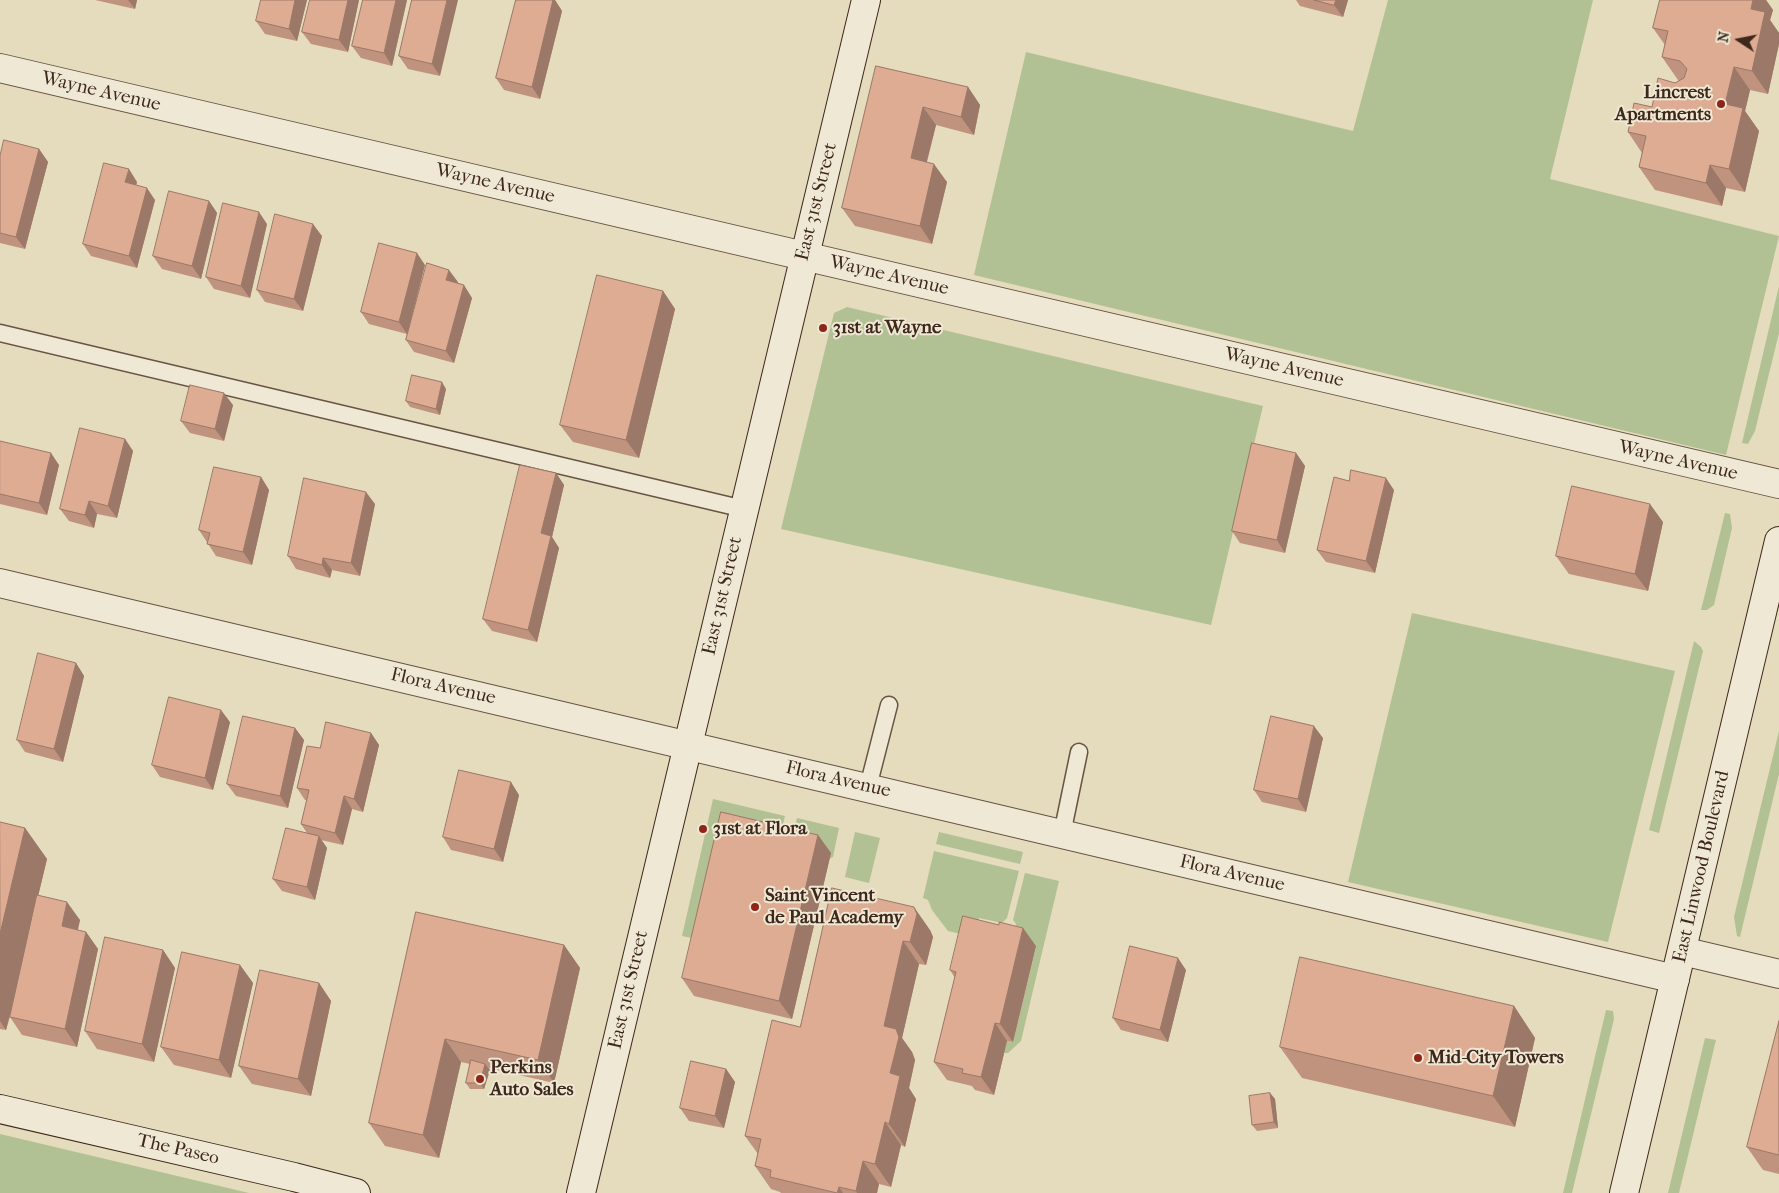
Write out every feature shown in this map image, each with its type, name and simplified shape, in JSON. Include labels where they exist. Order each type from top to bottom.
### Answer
[{"type":"street","name":"East 31st Street","points":[[582,1193],[687,745],[866,0]]},
{"type":"street","name":"Wayne Avenue","points":[[0,68],[1779,484]]},
{"type":"street","name":"East Linwood Boulevard","points":[[1624,1193],[1779,541]]},
{"type":"street","name":"Flora Avenue","points":[[0,583],[1675,978]]},
{"type":"street","points":[[1682,951],[1779,974]]},
{"type":"street","name":"The Paseo","points":[[0,1109],[356,1193]]},
{"type":"lane","points":[[0,333],[744,508]]},
{"type":"lane","points":[[868,787],[889,705]]},
{"type":"lane","points":[[1062,834],[1079,752]]},
{"type":"green space","points":[[1388,0],[1593,0],[1550,179],[1779,236],[1726,455],[974,275],[1026,52],[1353,131]]},
{"type":"green space","points":[[1779,286],[1779,333],[1755,431],[1748,444],[1742,443]]},
{"type":"green space","points":[[847,307],[1263,406],[1211,625],[781,529],[834,313]]},
{"type":"green space","points":[[1725,513],[1730,514],[1732,528],[1714,605],[1707,610],[1701,610]]},
{"type":"green space","points":[[1412,613],[1675,671],[1608,942],[1348,882]]},
{"type":"green space","points":[[1694,641],[1703,651],[1659,833],[1649,830]]},
{"type":"green space","points":[[1779,731],[1779,774],[1740,937],[1737,936],[1734,917]]},
{"type":"green space","points":[[713,799],[785,816],[781,833],[707,941],[682,936]]},
{"type":"green space","points":[[797,818],[839,828],[833,857],[829,859],[830,853],[793,836]]},
{"type":"green space","points":[[855,832],[880,838],[869,883],[845,877]]},
{"type":"green space","points":[[939,832],[1023,852],[1020,864],[936,844]]},
{"type":"green space","points":[[934,851],[1019,871],[1007,918],[1002,923],[979,918],[975,937],[948,931],[932,910],[928,900],[923,898]]},
{"type":"green space","points":[[1025,873],[1059,881],[1021,1041],[1008,1053],[1004,1053],[1007,1041],[1013,1042],[1036,947],[1014,931],[1016,924],[1013,920]]},
{"type":"green space","points":[[1606,1010],[1613,1011],[1614,1019],[1572,1193],[1563,1193]]},
{"type":"green space","points":[[1705,1038],[1716,1040],[1679,1193],[1668,1193]]},
{"type":"green space","points":[[0,1134],[249,1193],[0,1193]]},
{"type":"building","points":[[261,0],[295,0],[289,29],[256,21]]},
{"type":"building","points":[[310,0],[348,0],[339,40],[302,32]]},
{"type":"building","points":[[363,0],[396,0],[384,53],[352,46]]},
{"type":"building","points":[[412,0],[447,0],[432,64],[399,56]]},
{"type":"building","points":[[516,0],[553,0],[532,87],[496,78]]},
{"type":"building","points":[[1314,0],[1336,0],[1334,5]]},
{"type":"building","name":"Lincrest Apartments","points":[[1660,0],[1753,0],[1751,9],[1765,12],[1752,71],[1734,67],[1725,104],[1743,108],[1729,169],[1710,165],[1706,183],[1639,167],[1646,136],[1628,132],[1634,103],[1652,107],[1658,78],[1675,83],[1684,78],[1687,69],[1680,61],[1662,57],[1668,31],[1653,28]]},
{"type":"building","points":[[876,66],[968,87],[961,117],[923,107],[911,158],[934,164],[920,226],[842,208]]},
{"type":"building","points":[[4,140],[39,149],[16,237],[0,233],[0,156]]},
{"type":"building","points":[[104,163],[129,169],[125,182],[147,188],[129,256],[83,244]]},
{"type":"building","points":[[169,191],[209,201],[192,266],[153,256]]},
{"type":"building","points":[[223,203],[259,212],[241,286],[206,277]]},
{"type":"building","points":[[275,214],[313,224],[294,299],[257,290]]},
{"type":"building","points":[[379,243],[417,253],[399,322],[361,312]]},
{"type":"building","points":[[427,263],[449,270],[446,280],[464,285],[446,351],[406,340]]},
{"type":"building","points":[[597,275],[663,291],[626,440],[560,425]]},
{"type":"building","points":[[412,375],[442,382],[436,409],[406,401]]},
{"type":"building","points":[[190,385],[224,393],[215,429],[181,421]]},
{"type":"building","points":[[80,428],[125,439],[108,506],[89,501],[85,515],[60,509]]},
{"type":"building","points":[[0,441],[51,453],[39,503],[0,494]]},
{"type":"building","points":[[1252,443],[1296,453],[1277,540],[1232,531]]},
{"type":"building","points":[[520,465],[556,473],[541,533],[551,536],[528,630],[483,619]]},
{"type":"building","points":[[214,467],[261,477],[243,552],[207,544],[210,533],[199,530]]},
{"type":"building","points":[[1351,470],[1386,478],[1366,561],[1317,550],[1334,477],[1349,481]]},
{"type":"building","points":[[304,478],[366,492],[351,563],[323,558],[322,565],[288,556]]},
{"type":"building","points":[[1572,486],[1650,504],[1635,574],[1556,556]]},
{"type":"building","points":[[38,653],[76,663],[54,749],[17,740]]},
{"type":"building","points":[[169,697],[221,710],[205,778],[152,765]]},
{"type":"building","points":[[243,716],[295,728],[280,796],[227,784]]},
{"type":"building","points":[[1271,716],[1314,726],[1298,799],[1254,790]]},
{"type":"building","points":[[326,722],[371,733],[354,799],[344,796],[335,833],[301,824],[309,790],[297,788],[307,746],[320,748]]},
{"type":"building","points":[[459,770],[511,782],[494,849],[443,837]]},
{"type":"building","name":"Saint Vincent de Paul Academy","points":[[721,812],[818,835],[779,1001],[682,978]]},
{"type":"building","points":[[0,822],[25,828],[0,934]]},
{"type":"building","points":[[286,828],[319,836],[307,887],[273,879]]},
{"type":"building","points":[[832,888],[914,907],[917,914],[910,942],[903,941],[884,1026],[896,1029],[899,1037],[890,1073],[900,1076],[889,1124],[885,1122],[875,1164],[863,1161],[856,1191],[839,1187],[837,1193],[770,1177],[771,1170],[755,1166],[761,1139],[745,1136],[772,1020],[800,1027]]},
{"type":"building","points":[[37,895],[67,902],[62,926],[86,932],[65,1029],[10,1017]]},
{"type":"building","points":[[416,912],[564,945],[538,1060],[445,1039],[423,1135],[369,1123]]},
{"type":"building","points":[[963,916],[999,925],[999,922],[1023,928],[1000,1024],[995,1023],[981,1077],[962,1073],[963,1069],[934,1062],[956,972],[950,970]]},
{"type":"building","points":[[105,937],[163,950],[142,1044],[85,1031]]},
{"type":"building","points":[[1130,946],[1178,958],[1160,1030],[1113,1018]]},
{"type":"building","points":[[182,952],[240,965],[219,1060],[161,1047]]},
{"type":"building","name":"Mid-City Towers","points":[[1300,957],[1514,1006],[1493,1096],[1280,1047]]},
{"type":"building","points":[[260,970],[319,983],[298,1079],[239,1066]]},
{"type":"building","points":[[1779,1021],[1779,1155],[1747,1147]]},
{"type":"building","points":[[471,1060],[485,1064],[480,1083],[466,1083]]},
{"type":"building","points":[[691,1061],[726,1069],[715,1116],[680,1108]]},
{"type":"building","points":[[1270,1093],[1274,1122],[1252,1125],[1249,1096]]},
{"type":"place","name":"Lincrest Apartments","points":[[1721,104]]},
{"type":"place","name":"31st at Wayne","points":[[823,328]]},
{"type":"place","name":"31st at Flora","points":[[703,829]]},
{"type":"place","name":"Saint Vincent de Paul Academy","points":[[755,907]]},
{"type":"place","name":"Mid-City Towers","points":[[1418,1058]]},
{"type":"place","name":"Perkins Auto Sales","points":[[480,1079]]}]
